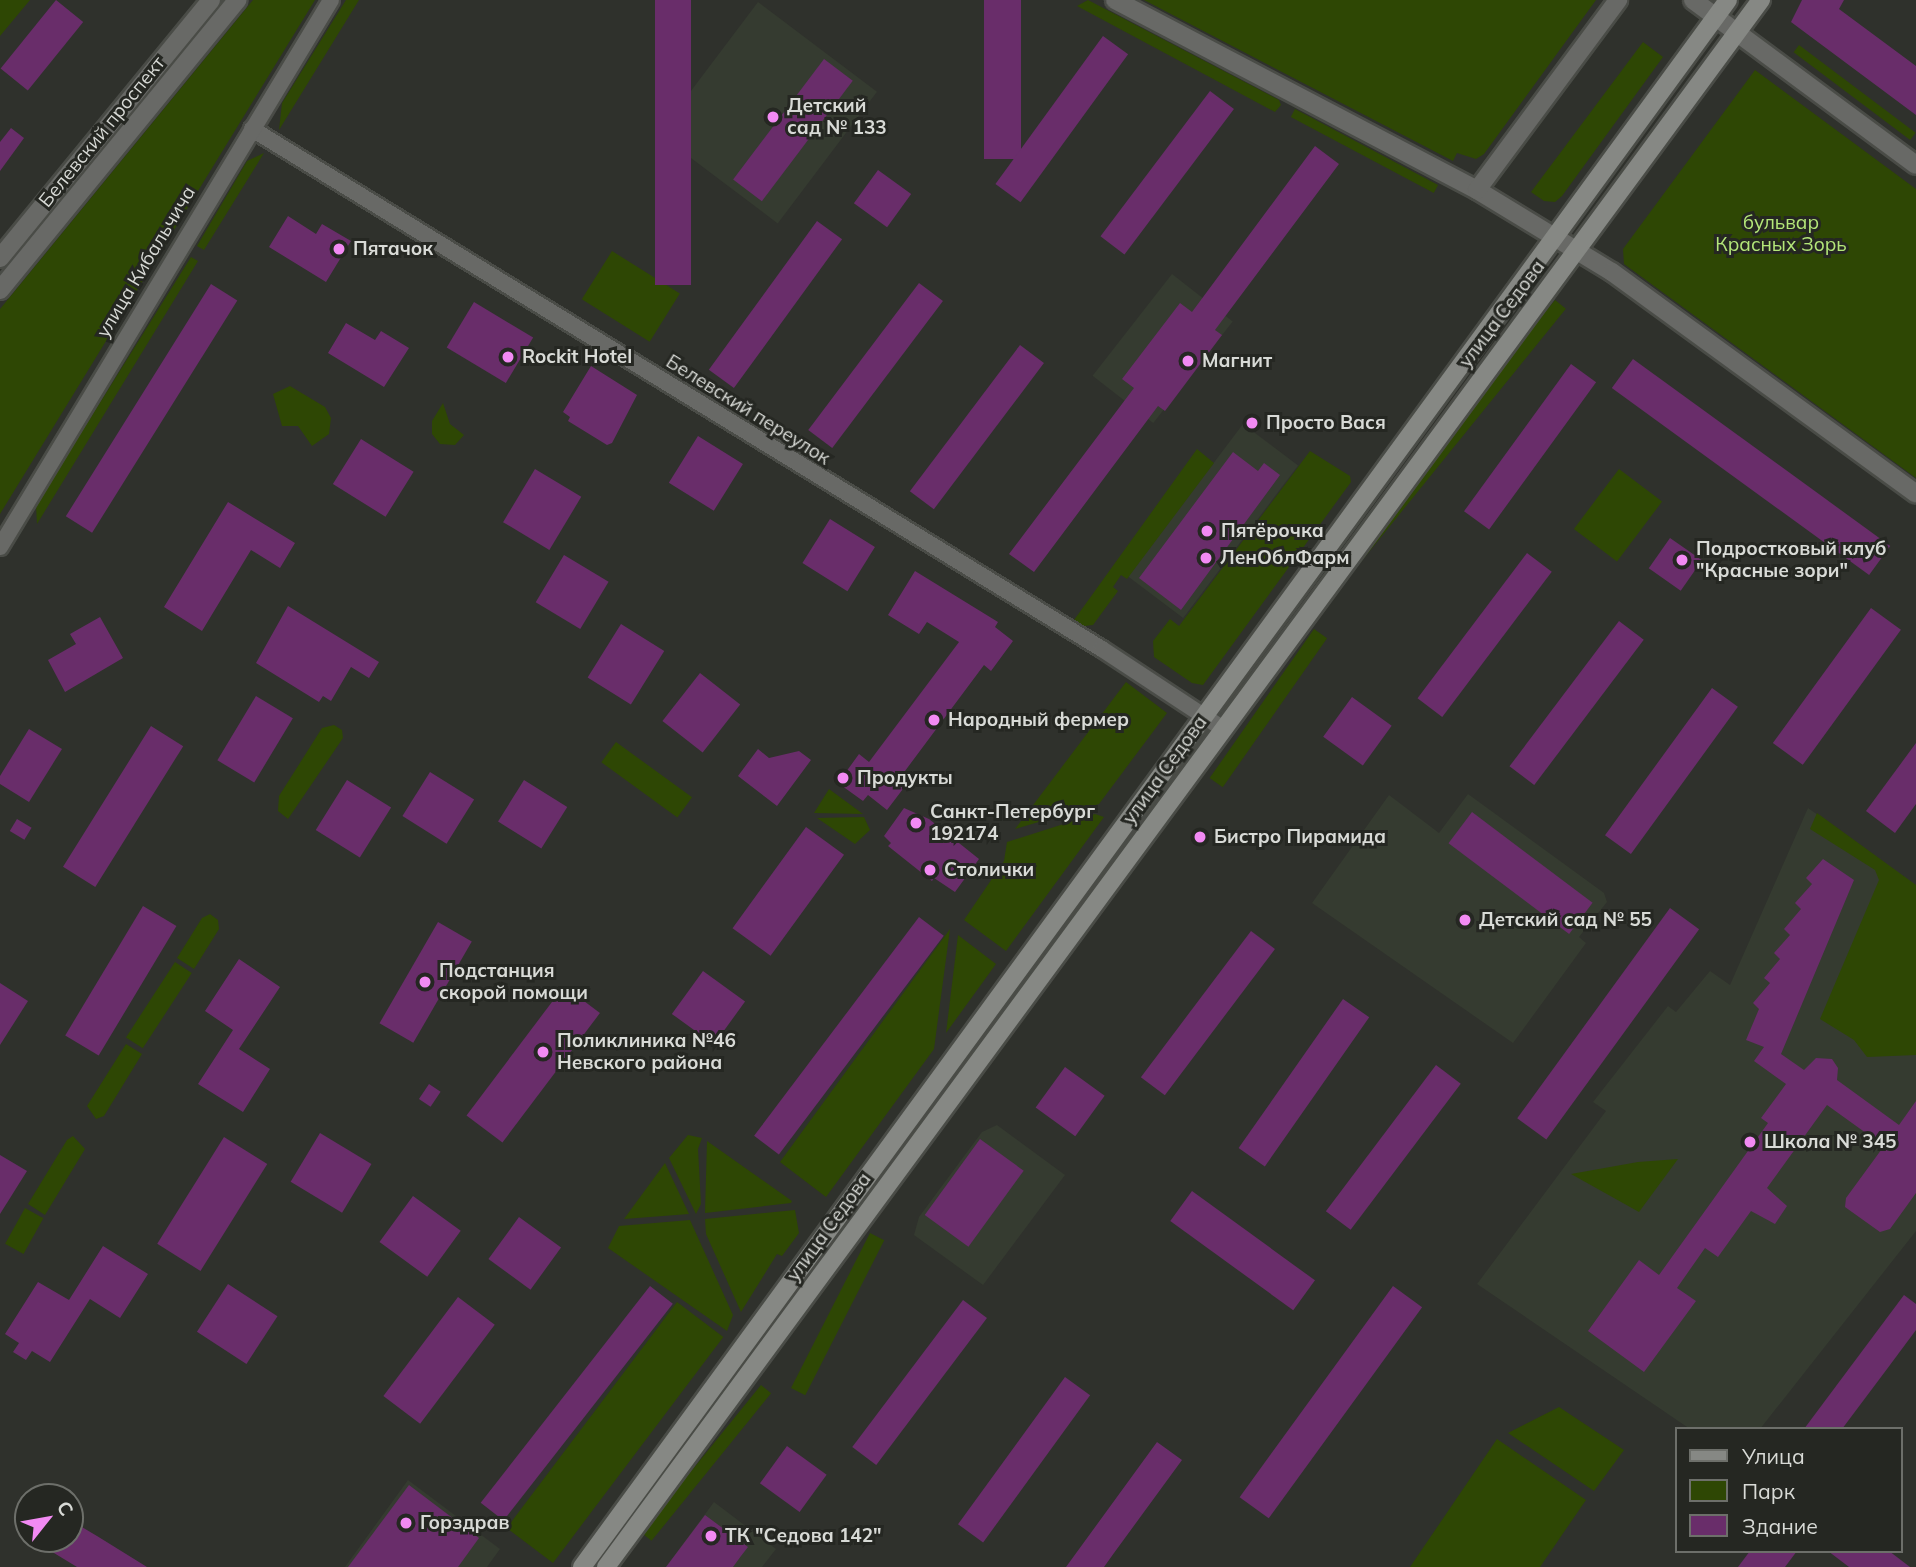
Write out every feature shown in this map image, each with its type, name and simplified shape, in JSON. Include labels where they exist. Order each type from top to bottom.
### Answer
[{"type":"main road","name":"улица Седова","points":[[582,1567],[1728,0]]},
{"type":"main road","name":"улица Седова","points":[[606,1567],[1761,0]]},
{"type":"street","name":"Белевский проспект","points":[[0,258],[211,0]]},
{"type":"street","name":"Белевский проспект","points":[[0,290],[237,0]]},
{"type":"street","name":"улица Кибальчича","points":[[0,547],[331,0]]},
{"type":"street","points":[[1115,0],[1477,190],[1576,250],[1916,494]]},
{"type":"street","points":[[1477,190],[1618,0]]},
{"type":"street","points":[[1693,0],[1916,165]]},
{"type":"street","name":"Белевский переулок","points":[[252,129],[1222,728]]},
{"type":"shaded area","name":"Детский сад № 133","points":[[758,2],[877,92],[778,223],[659,134]]},
{"type":"shaded area","points":[[1172,274],[1233,321],[1153,423],[1093,376]]},
{"type":"shaded area","name":"Пятёрочка","points":[[1243,424],[1298,466],[1183,618],[1128,577]]},
{"type":"shaded area","name":"Детский сад № 55","points":[[1468,794],[1604,893],[1607,902],[1579,937],[1586,943],[1513,1043],[1312,903],[1389,795],[1439,833]]},
{"type":"shaded area","name":"Школа № 345","points":[[1808,808],[1916,885],[1916,1231],[1762,1427],[1687,1427],[1477,1284],[1606,1111],[1593,1102],[1668,1006],[1676,1012],[1710,971],[1730,985]]},
{"type":"shaded area","points":[[997,1125],[1065,1175],[983,1285],[914,1235],[919,1217],[982,1132]]},
{"type":"shaded area","points":[[408,1480],[500,1549],[487,1567],[345,1567]]},
{"type":"shaded area","points":[[714,1502],[776,1549],[762,1567],[666,1567]]},
{"type":"green space","points":[[0,0],[30,0],[0,36]]},
{"type":"green space","points":[[253,0],[315,0],[0,514],[0,309]]},
{"type":"green space","points":[[346,0],[359,0],[279,130],[282,103]]},
{"type":"green space","points":[[1088,0],[1279,100],[1281,105],[1275,112],[1077,6]]},
{"type":"green space","points":[[1144,0],[1596,0],[1484,154],[1476,159],[1457,153],[1453,161]]},
{"type":"green space","points":[[1643,42],[1663,57],[1562,196],[1555,202],[1544,201],[1531,192]]},
{"type":"green space","points":[[1799,45],[1916,133],[1910,140],[1794,52]]},
{"type":"green space","name":"бульвар Красных Зорь","points":[[1755,70],[1916,189],[1916,478],[1624,264],[1623,249]]},
{"type":"green space","points":[[1295,109],[1438,185],[1434,193],[1291,117]]},
{"type":"green space","points":[[264,153],[204,250],[197,246],[247,161]]},
{"type":"green space","points":[[612,251],[680,293],[650,342],[582,299]]},
{"type":"green space","points":[[191,257],[198,261],[37,524],[36,505]]},
{"type":"green space","points":[[1555,300],[1566,309],[1317,617],[1306,608]]},
{"type":"green space","points":[[290,386],[325,407],[331,418],[329,434],[312,446],[298,426],[282,426],[273,394]]},
{"type":"green space","points":[[443,403],[450,424],[464,435],[455,445],[440,444],[432,434],[432,421]]},
{"type":"green space","points":[[1197,449],[1214,463],[1127,579],[1121,575],[1113,587],[1118,591],[1093,625],[1084,626],[1074,620]]},
{"type":"green space","points":[[1310,451],[1350,476],[1351,482],[1203,685],[1192,683],[1154,657],[1153,641],[1170,619],[1179,626]]},
{"type":"green space","points":[[1619,469],[1662,501],[1617,561],[1574,529]]},
{"type":"green space","points":[[1314,629],[1327,638],[1223,787],[1210,778]]},
{"type":"green space","points":[[1126,682],[1167,713],[1099,804],[1015,829]]},
{"type":"green space","points":[[334,725],[342,730],[343,738],[288,819],[278,811],[279,796],[322,728]]},
{"type":"green space","points":[[616,742],[692,797],[677,817],[601,762]]},
{"type":"green space","points":[[829,789],[863,814],[814,813]]},
{"type":"green space","points":[[1817,813],[1916,885],[1916,1055],[1867,1057],[1854,1040],[1820,1019],[1879,880],[1875,870],[1810,829]]},
{"type":"green space","points":[[1095,814],[1104,817],[1006,951],[964,920],[1004,861],[1007,842]]},
{"type":"green space","points":[[864,817],[870,830],[855,844],[817,818]]},
{"type":"green space","points":[[210,914],[218,920],[219,929],[194,969],[177,958],[202,918]]},
{"type":"green space","points":[[950,929],[934,1049],[826,1197],[780,1162]]},
{"type":"green space","points":[[958,935],[996,964],[946,1033]]},
{"type":"green space","points":[[175,962],[192,973],[143,1048],[126,1037]]},
{"type":"green space","points":[[126,1044],[142,1054],[104,1116],[96,1119],[87,1106]]},
{"type":"green space","points":[[688,1135],[702,1138],[698,1149],[701,1204],[696,1214],[669,1158]]},
{"type":"green space","points":[[73,1136],[85,1149],[45,1215],[28,1204],[67,1140]]},
{"type":"green space","points":[[707,1141],[792,1201],[791,1203],[705,1213]]},
{"type":"green space","points":[[1678,1159],[1639,1212],[1571,1174],[1638,1162]]},
{"type":"green space","points":[[665,1163],[689,1214],[624,1219]]},
{"type":"green space","points":[[25,1208],[43,1218],[23,1254],[5,1244]]},
{"type":"green space","points":[[795,1210],[799,1233],[782,1256],[777,1254],[741,1312],[706,1234],[705,1219]]},
{"type":"green space","points":[[690,1220],[733,1315],[727,1331],[608,1248],[619,1226]]},
{"type":"green space","points":[[870,1233],[884,1240],[805,1395],[791,1388]]},
{"type":"green space","points":[[677,1302],[723,1337],[553,1563],[507,1528]]},
{"type":"green space","points":[[761,1385],[771,1393],[652,1541],[641,1533]]},
{"type":"green space","points":[[1559,1407],[1624,1450],[1594,1491],[1508,1433]]},
{"type":"green space","points":[[1497,1439],[1586,1500],[1540,1567],[1410,1567]]},
{"type":"building","points":[[56,0],[83,22],[28,90],[1,68]]},
{"type":"building","points":[[655,0],[691,0],[691,285],[655,285]]},
{"type":"building","points":[[984,0],[1021,0],[1021,159],[984,159]]},
{"type":"building","points":[[1802,0],[1844,0],[1839,9],[1916,66],[1916,115],[1791,22]]},
{"type":"building","points":[[1103,36],[1128,54],[1021,202],[995,184]]},
{"type":"building","points":[[824,59],[853,81],[762,201],[733,180]]},
{"type":"building","points":[[1210,91],[1234,109],[1124,254],[1100,236]]},
{"type":"building","points":[[11,128],[24,138],[0,171],[0,142]]},
{"type":"building","points":[[1315,146],[1339,164],[1215,330],[1222,335],[1165,411],[1158,406],[1034,572],[1009,554],[1134,388],[1122,379],[1180,303],[1192,312]]},
{"type":"building","points":[[878,170],[911,194],[887,227],[854,203]]},
{"type":"building","points":[[288,216],[316,234],[322,224],[351,241],[326,282],[269,247]]},
{"type":"building","points":[[817,221],[842,239],[734,388],[709,370]]},
{"type":"building","points":[[919,283],[943,301],[832,448],[808,430]]},
{"type":"building","points":[[211,284],[237,300],[92,533],[66,516]]},
{"type":"building","points":[[474,302],[533,338],[506,383],[447,347]]},
{"type":"building","points":[[346,323],[375,340],[381,331],[409,348],[384,387],[328,353]]},
{"type":"building","points":[[1020,345],[1044,363],[934,509],[910,491]]},
{"type":"building","points":[[1633,359],[1890,546],[1869,575],[1612,388]]},
{"type":"building","points":[[1571,364],[1596,382],[1489,529],[1464,511]]},
{"type":"building","points":[[591,366],[637,395],[612,443],[607,445],[568,421],[570,417],[563,412]]},
{"type":"building","points":[[698,436],[743,464],[714,511],[669,483]]},
{"type":"building","points":[[361,439],[414,472],[385,517],[333,484]]},
{"type":"building","name":"Пятёрочка","points":[[1233,452],[1258,471],[1264,463],[1280,475],[1181,610],[1139,578]]},
{"type":"building","points":[[535,469],[581,497],[549,550],[503,522]]},
{"type":"building","points":[[228,502],[295,543],[280,568],[251,550],[202,631],[164,607]]},
{"type":"building","points":[[830,519],[875,547],[847,591],[802,563]]},
{"type":"building","points":[[1670,538],[1702,560],[1681,591],[1649,568]]},
{"type":"building","points":[[1527,553],[1552,572],[1442,717],[1417,698]]},
{"type":"building","points":[[564,555],[609,582],[580,629],[536,602]]},
{"type":"building","points":[[915,571],[998,622],[995,627],[1013,641],[991,671],[984,665],[902,775],[909,781],[887,810],[868,795],[863,801],[838,783],[859,754],[869,762],[959,642],[927,622],[919,634],[888,615]]},
{"type":"building","points":[[288,606],[379,662],[369,678],[351,667],[331,701],[323,696],[319,702],[256,663]]},
{"type":"building","points":[[1871,608],[1901,630],[1803,765],[1773,743]]},
{"type":"building","points":[[100,617],[123,658],[65,692],[48,660],[76,644],[70,634]]},
{"type":"building","points":[[1619,621],[1644,640],[1534,785],[1509,766]]},
{"type":"building","points":[[621,624],[664,651],[631,704],[588,677]]},
{"type":"building","points":[[700,673],[740,704],[703,752],[662,721]]},
{"type":"building","points":[[1712,688],[1738,707],[1631,854],[1605,835]]},
{"type":"building","points":[[256,696],[293,718],[254,782],[217,760]]},
{"type":"building","points":[[1352,697],[1392,726],[1363,765],[1323,737]]},
{"type":"building","points":[[151,726],[183,746],[95,887],[63,867]]},
{"type":"building","points":[[29,729],[62,749],[29,802],[0,784],[0,776]]},
{"type":"building","points":[[1916,743],[1916,804],[1895,833],[1866,811]]},
{"type":"building","points":[[758,749],[769,758],[799,751],[811,760],[777,806],[738,776]]},
{"type":"building","points":[[430,772],[474,800],[447,844],[402,816]]},
{"type":"building","points":[[347,780],[391,808],[360,858],[316,830]]},
{"type":"building","points":[[524,780],[567,807],[541,849],[498,822]]},
{"type":"building","points":[[904,808],[929,819],[979,859],[955,892],[934,878],[932,881],[888,846],[891,843],[884,836]]},
{"type":"building","points":[[1472,812],[1593,903],[1569,934],[1449,843]]},
{"type":"building","points":[[17,819],[32,828],[24,840],[10,831]]},
{"type":"building","points":[[806,827],[844,855],[771,956],[733,928]]},
{"type":"building","points":[[1823,859],[1854,880],[1781,1054],[1804,1070],[1816,1058],[1832,1059],[1838,1068],[1837,1080],[1899,1125],[1916,1101],[1916,1193],[1890,1229],[1880,1232],[1845,1207],[1846,1198],[1884,1146],[1827,1105],[1767,1188],[1787,1206],[1775,1224],[1751,1211],[1718,1257],[1705,1248],[1677,1288],[1696,1301],[1644,1372],[1588,1331],[1639,1260],[1659,1275],[1768,1123],[1761,1118],[1786,1084],[1754,1061],[1764,1047],[1746,1040],[1759,1009],[1753,1003],[1770,983],[1764,978],[1780,959],[1774,953],[1790,935],[1784,929],[1801,909],[1795,903],[1812,884],[1806,878]]},
{"type":"building","points":[[143,906],[176,926],[99,1056],[65,1035]]},
{"type":"building","points":[[1670,908],[1699,929],[1546,1140],[1517,1118]]},
{"type":"building","points":[[919,917],[944,936],[779,1154],[754,1136]]},
{"type":"building","name":"Подстанция скорой помощи","points":[[438,922],[472,942],[413,1043],[380,1023]]},
{"type":"building","points":[[1251,931],[1275,949],[1165,1095],[1141,1077]]},
{"type":"building","points":[[239,959],[280,987],[239,1049],[270,1069],[243,1112],[198,1084],[233,1030],[205,1011]]},
{"type":"building","points":[[703,971],[745,1002],[714,1044],[672,1014]]},
{"type":"building","points":[[0,983],[28,1001],[0,1045]]},
{"type":"building","name":"Поликлиника №46 Невского района","points":[[564,986],[600,1013],[502,1142],[467,1115]]},
{"type":"building","points":[[1343,999],[1369,1017],[1265,1166],[1239,1148]]},
{"type":"building","points":[[1436,1065],[1461,1084],[1351,1230],[1326,1211]]},
{"type":"building","points":[[1065,1067],[1105,1096],[1075,1136],[1036,1107]]},
{"type":"building","points":[[429,1084],[441,1092],[431,1107],[419,1099]]},
{"type":"building","points":[[320,1133],[371,1164],[342,1213],[291,1182]]},
{"type":"building","points":[[224,1137],[267,1164],[200,1271],[157,1244]]},
{"type":"building","points":[[980,1139],[1024,1171],[968,1247],[925,1215]]},
{"type":"building","points":[[0,1155],[27,1171],[0,1214]]},
{"type":"building","points":[[1192,1191],[1315,1280],[1293,1310],[1170,1221]]},
{"type":"building","points":[[413,1196],[461,1231],[427,1277],[379,1242]]},
{"type":"building","points":[[519,1217],[561,1248],[531,1290],[488,1259]]},
{"type":"building","points":[[103,1246],[148,1274],[120,1318],[90,1299],[50,1362],[32,1351],[26,1360],[13,1352],[19,1343],[5,1334],[38,1282],[69,1300]]},
{"type":"building","points":[[228,1284],[277,1316],[246,1364],[197,1332]]},
{"type":"building","points":[[650,1286],[673,1304],[504,1521],[481,1503]]},
{"type":"building","points":[[1393,1286],[1422,1307],[1269,1518],[1240,1497]]},
{"type":"building","points":[[1904,1295],[1916,1304],[1916,1330],[1844,1427],[1805,1427]]},
{"type":"building","points":[[458,1297],[495,1325],[420,1424],[383,1396]]},
{"type":"building","points":[[963,1300],[987,1318],[876,1465],[852,1447]]},
{"type":"building","points":[[1065,1377],[1090,1395],[983,1542],[958,1524]]},
{"type":"building","points":[[1157,1442],[1182,1460],[1104,1567],[1066,1567]]},
{"type":"building","points":[[787,1446],[827,1475],[800,1512],[760,1483]]},
{"type":"building","points":[[409,1485],[479,1538],[458,1567],[348,1567]]},
{"type":"building","name":"ТК \"Седова 142\"","points":[[705,1515],[748,1547],[733,1567],[666,1567]]},
{"type":"building","points":[[84,1529],[147,1567],[77,1567],[54,1553],[84,1553]]},
{"type":"building","points":[[1748,1553],[1796,1553],[1785,1567],[1738,1567]]},
{"type":"building","points":[[1831,1553],[1892,1553],[1910,1567],[1849,1567]]},
{"type":"place","name":"Детский сад № 133","points":[[773,117]]},
{"type":"place","name":"Пятачок","points":[[339,249]]},
{"type":"place","name":"Rockit Hotel","points":[[508,357]]},
{"type":"place","name":"Магнит","points":[[1188,361]]},
{"type":"place","name":"Просто Вася","points":[[1252,423]]},
{"type":"place","name":"Пятёрочка","points":[[1207,531]]},
{"type":"place","name":"ЛенОблФарм","points":[[1206,558]]},
{"type":"place","name":"Подростковый клуб \"Красные зори\"","points":[[1682,560]]},
{"type":"place","name":"Народный фермер","points":[[934,720]]},
{"type":"place","name":"Продукты","points":[[843,778]]},
{"type":"place","name":"Санкт-Петербург 192174","points":[[916,823]]},
{"type":"place","name":"Бистро Пирамида","points":[[1200,837]]},
{"type":"place","name":"Столички","points":[[930,870]]},
{"type":"place","name":"Детский сад № 55","points":[[1465,920]]},
{"type":"place","name":"Подстанция скорой помощи","points":[[425,982]]},
{"type":"place","name":"Поликлиника №46 Невского района","points":[[543,1052]]},
{"type":"place","name":"Школа № 345","points":[[1750,1142]]},
{"type":"place","name":"Горздрав","points":[[406,1523]]},
{"type":"place","name":"ТК \"Седова 142\"","points":[[711,1536]]}]
